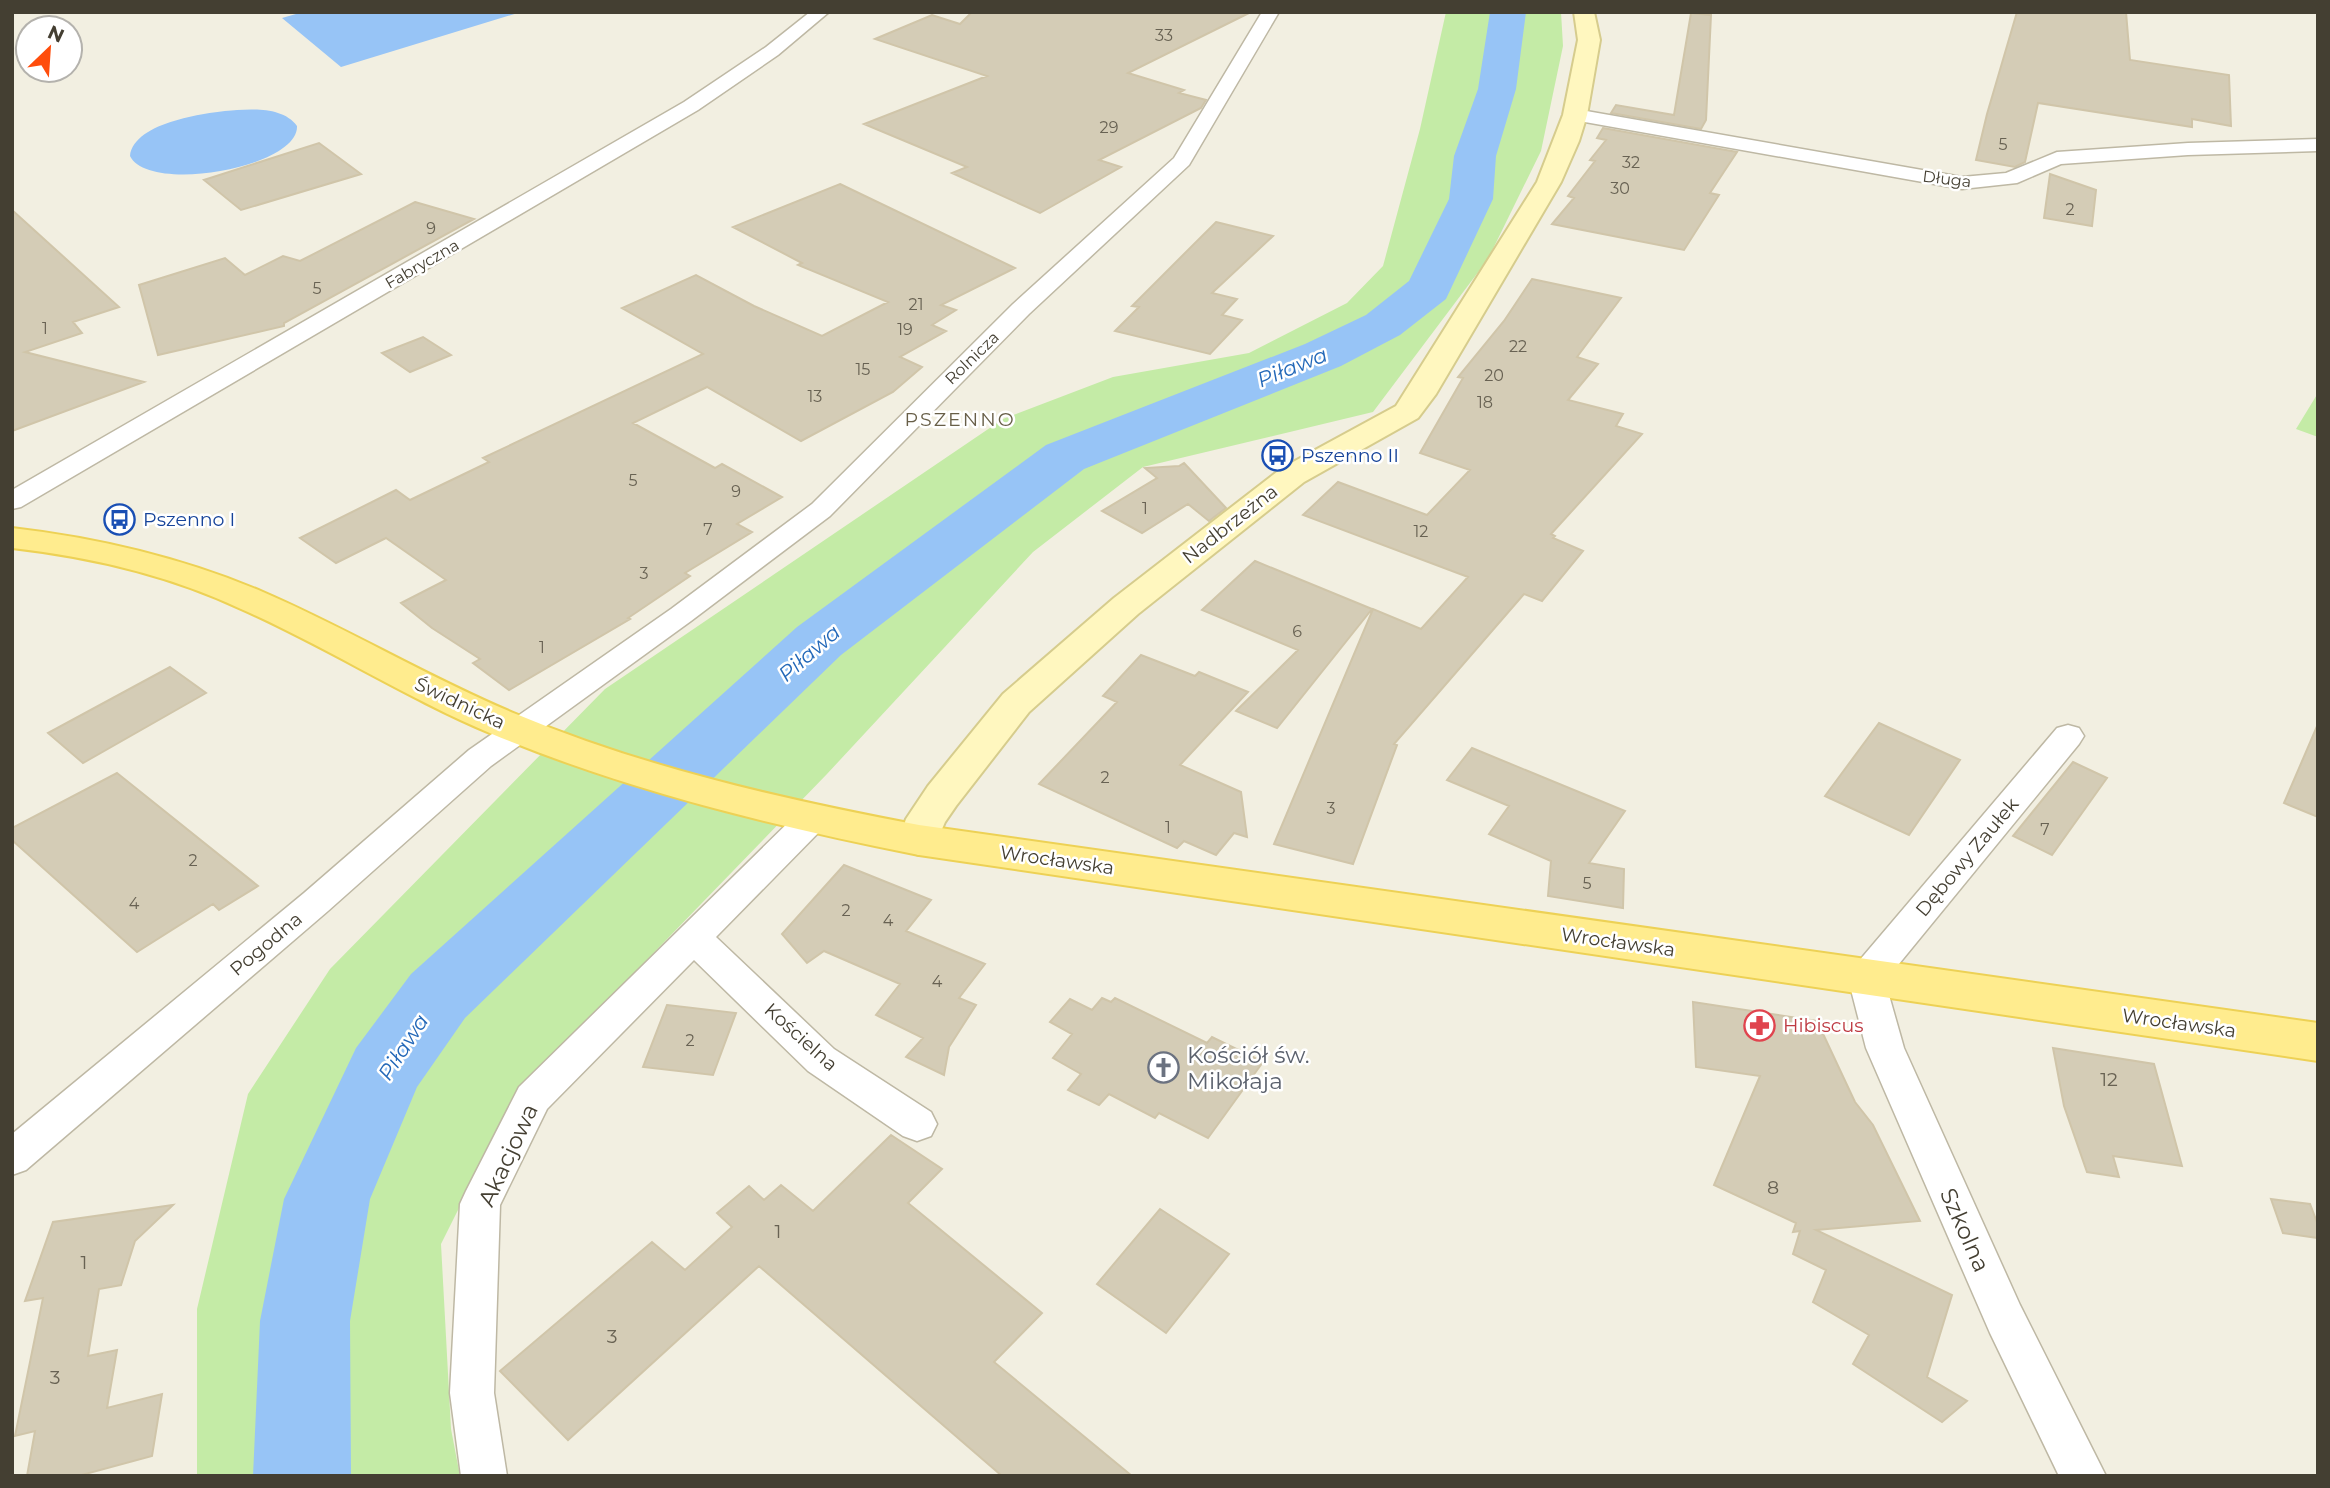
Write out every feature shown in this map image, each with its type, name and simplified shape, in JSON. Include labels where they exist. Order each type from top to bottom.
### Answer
[{"type":"main road","name":"Świdnicka","points":[[12,538],[87,548],[145,563],[249,599],[450,700],[520,730],[654,777],[800,817],[919,840]]},
{"type":"main road","name":"Wrocławska","points":[[919,840],[2318,1042]]},
{"type":"street","name":"Fabryczna","points":[[12,501],[691,106],[772,51],[821,12]]},
{"type":"street","name":"Rolnicza","points":[[520,730],[670,623],[821,510],[1021,309],[1182,160],[1271,12]]},
{"type":"street","name":"Nadbrzeżna","points":[[919,840],[926,818],[1016,704],[1126,606],[1293,475],[1407,412],[1428,384],[1549,182],[1575,115],[1589,40],[1584,12]]},
{"type":"street","name":"Długa","points":[[1575,115],[1962,183],[2010,180],[2057,158],[2188,149],[2318,145]]},
{"type":"street","name":"Pogodna","points":[[12,1158],[297,918],[480,758],[520,730]]},
{"type":"street","name":"Dębowy Zaułek","points":[[1866,978],[2068,736]]},
{"type":"street","name":"Akacjowa","points":[[484,1476],[472,1393],[481,1204],[533,1098],[694,937],[800,817]]},
{"type":"street","name":"Kościelna","points":[[694,937],[821,1060],[917,1124]]},
{"type":"street","name":"Szkolna","points":[[1866,978],[1885,1048],[2005,1320],[2083,1476]]},
{"type":"green space","points":[[1446,12],[1561,12],[1563,46],[1541,151],[1488,259],[1373,412],[1143,467],[1033,552],[827,774],[515,1096],[441,1244],[451,1429],[460,1476],[197,1476],[197,1309],[248,1094],[330,969],[605,689],[1003,419],[1113,377],[1249,353],[1347,303],[1383,266],[1420,129]]},
{"type":"green space","points":[[2318,393],[2318,437],[2296,429]]},
{"type":"water","points":[[303,12],[521,12],[341,67],[282,18]]},
{"type":"water","points":[[237,110],[269,111],[285,116],[297,126],[291,141],[274,154],[250,164],[191,174],[164,173],[142,167],[130,156],[135,144],[158,127],[192,116]]},
{"type":"building","points":[[972,12],[1251,12],[1128,73],[1184,90],[1179,93],[1206,100],[1201,108],[1099,160],[1121,167],[1040,213],[952,173],[967,167],[864,124],[987,76],[875,39],[932,15],[960,24]]},
{"type":"building","points":[[2017,12],[2126,12],[2130,60],[2229,75],[2231,126],[2192,119],[2192,127],[2038,103],[2025,162],[2015,167],[1976,160]]},
{"type":"building","points":[[1691,13],[1711,15],[1706,120],[1701,129],[1611,113],[1616,105],[1674,115]]},
{"type":"building","points":[[1603,128],[1737,152],[1710,193],[1719,195],[1684,250],[1552,224],[1574,198],[1568,196],[1595,161],[1590,160],[1606,140],[1597,138]]},
{"type":"building","points":[[319,143],[361,174],[241,210],[204,180]]},
{"type":"building","points":[[2050,174],[2096,190],[2092,226],[2044,218]]},
{"type":"building","points":[[840,184],[1015,268],[941,305],[956,310],[932,325],[946,331],[900,357],[922,367],[893,392],[801,441],[707,387],[633,423],[715,468],[722,464],[782,497],[737,524],[752,532],[685,573],[690,576],[628,618],[630,619],[509,690],[473,663],[480,659],[432,628],[401,603],[446,580],[386,538],[336,563],[300,538],[396,490],[410,500],[489,462],[483,458],[703,354],[622,308],[696,275],[754,306],[822,336],[888,302],[798,265],[802,263],[733,227]]},
{"type":"building","points":[[415,202],[474,219],[284,323],[284,326],[158,355],[139,285],[225,258],[245,275],[283,256],[300,261]]},
{"type":"building","points":[[12,210],[119,307],[73,322],[82,333],[25,352],[144,382],[12,431]]},
{"type":"building","points":[[1216,222],[1273,236],[1212,293],[1237,299],[1222,315],[1242,320],[1210,354],[1115,331],[1139,307],[1132,306]]},
{"type":"building","points":[[1532,279],[1621,298],[1577,357],[1598,364],[1568,400],[1623,414],[1616,426],[1642,434],[1551,534],[1555,536],[1553,538],[1583,551],[1542,601],[1524,594],[1394,744],[1397,745],[1353,864],[1274,844],[1373,609],[1421,629],[1468,577],[1303,515],[1338,482],[1427,515],[1470,470],[1420,453],[1463,378],[1458,377],[1504,321]]},
{"type":"building","points":[[423,337],[451,355],[410,372],[382,353]]},
{"type":"building","points":[[1184,463],[1226,508],[1209,521],[1188,504],[1142,533],[1102,511],[1157,478],[1145,468],[1179,466]]},
{"type":"building","points":[[1255,561],[1372,609],[1277,728],[1236,711],[1298,650],[1202,610]]},
{"type":"building","points":[[1141,655],[1195,676],[1199,672],[1248,692],[1180,765],[1241,792],[1247,837],[1234,833],[1216,855],[1184,841],[1177,848],[1039,784],[1117,702],[1103,696]]},
{"type":"building","points":[[170,667],[206,693],[83,763],[48,733]]},
{"type":"building","points":[[1879,723],[1960,760],[1909,835],[1825,796]]},
{"type":"building","points":[[2318,724],[2318,817],[2284,803]]},
{"type":"building","points":[[1472,748],[1625,811],[1589,863],[1624,869],[1623,908],[1548,896],[1551,861],[1489,834],[1509,806],[1447,780]]},
{"type":"building","points":[[2073,762],[2107,778],[2052,855],[2013,836]]},
{"type":"building","points":[[117,773],[258,886],[219,910],[213,904],[137,952],[12,840],[12,828]]},
{"type":"building","points":[[844,865],[931,900],[906,931],[985,964],[959,998],[976,1005],[949,1047],[944,1075],[906,1057],[923,1038],[876,1015],[900,984],[824,951],[807,963],[782,934]]},
{"type":"building","name":"Kościół św. Mikołaja","points":[[1102,998],[1111,1002],[1115,998],[1207,1043],[1212,1037],[1263,1062],[1208,1138],[1159,1113],[1155,1118],[1109,1094],[1099,1105],[1068,1090],[1081,1074],[1053,1058],[1072,1034],[1050,1022],[1070,999],[1092,1010]]},
{"type":"building","points":[[1693,1002],[1817,1021],[1855,1102],[1873,1125],[1920,1221],[1816,1230],[1952,1295],[1927,1377],[1967,1401],[1942,1422],[1853,1364],[1869,1335],[1813,1302],[1826,1270],[1793,1254],[1800,1231],[1793,1232],[1796,1223],[1714,1185],[1760,1076],[1696,1067]]},
{"type":"building","points":[[667,1005],[736,1013],[713,1075],[643,1067]]},
{"type":"building","points":[[2053,1048],[2154,1064],[2182,1166],[2113,1156],[2119,1177],[2087,1172],[2064,1106]]},
{"type":"building","points":[[891,1135],[942,1169],[908,1203],[1042,1313],[994,1362],[1132,1476],[1002,1476],[759,1266],[568,1440],[500,1371],[652,1242],[685,1270],[732,1227],[717,1213],[749,1186],[764,1200],[781,1185],[813,1211]]},
{"type":"building","points":[[2271,1199],[2310,1204],[2318,1225],[2318,1238],[2283,1233]]},
{"type":"building","points":[[173,1205],[135,1241],[121,1285],[99,1289],[88,1356],[117,1350],[107,1408],[162,1394],[152,1456],[78,1476],[27,1476],[35,1431],[15,1436],[43,1298],[25,1301],[53,1222]]},
{"type":"building","points":[[1160,1209],[1229,1254],[1166,1333],[1097,1284]]},
{"type":"waterway","name":"Piława","points":[[302,1476],[305,1321],[327,1199],[384,1071],[438,996],[819,641],[1065,457],[1323,355],[1383,325],[1429,289],[1471,199],[1475,156],[1497,89],[1508,12]]},
{"type":"place","name":"Pszenno II","points":[[1278,455]]},
{"type":"place","name":"Pszenno I","points":[[120,519]]},
{"type":"place","name":"Hibiscus","points":[[1760,1025]]},
{"type":"place","name":"Kościół św. Mikołaja","points":[[1164,1068]]},
{"type":"district","name":"PSZENNO","points":[[960,419]]}]
